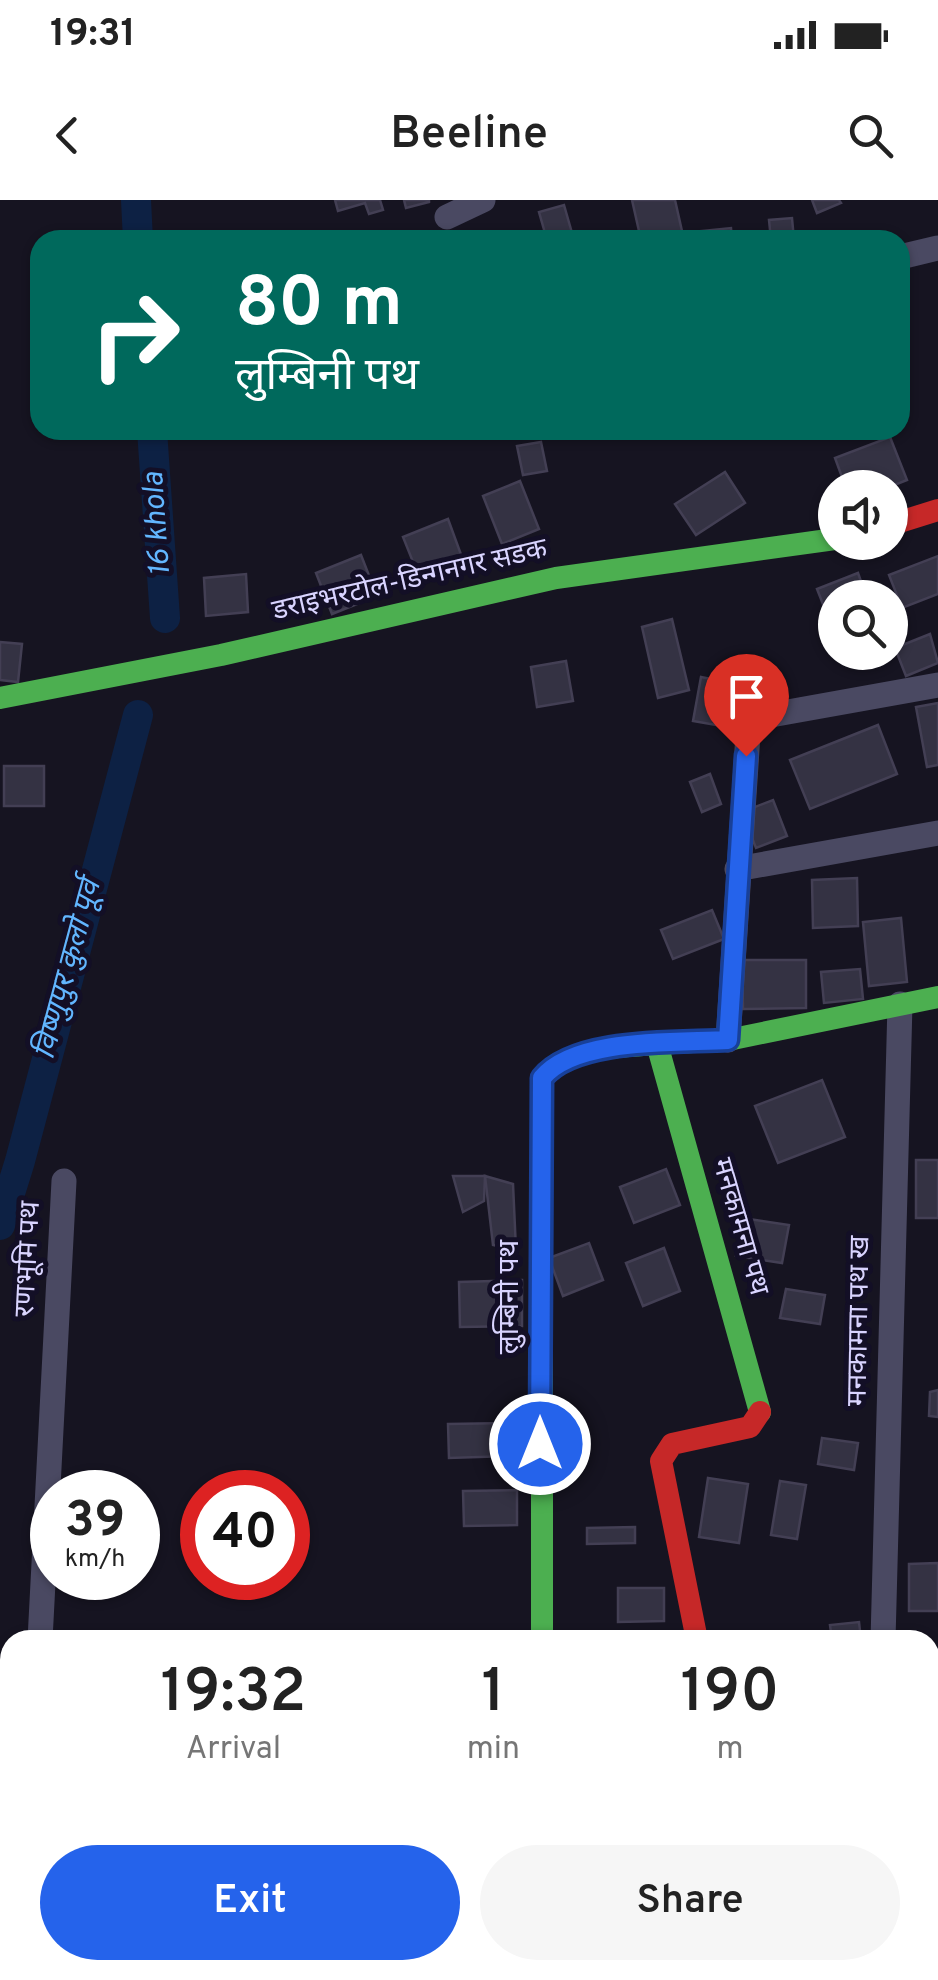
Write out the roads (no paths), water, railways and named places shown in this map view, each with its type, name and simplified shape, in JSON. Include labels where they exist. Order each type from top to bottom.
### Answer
[{"type":"street","points":[[447,217],[483,200]]},
{"type":"street","points":[[910,255],[938,248]]},
{"type":"street","points":[[908,519],[938,510]]},
{"type":"street","name":"डराइभरटोल-डिन्गनगर सडक","points":[[0,698],[221,655],[556,578],[818,541]]},
{"type":"street","points":[[728,1040],[749,719],[938,685]]},
{"type":"street","points":[[737,869],[938,833]]},
{"type":"street","points":[[656,1044],[728,1040],[938,996]]},
{"type":"street","name":"मनकामना पथ ख","points":[[883,1630],[900,1004]]},
{"type":"street","name":"लुम्बिनी पथ","points":[[542,1630],[542,1078],[552,1064],[584,1052],[656,1044]]},
{"type":"street","name":"मनकामना पथ","points":[[656,1044],[760,1413],[750,1427],[672,1444],[661,1461],[695,1630]]},
{"type":"street","name":"रणभूमि पथ","points":[[41,1630],[64,1181]]},
{"type":"waterway","name":"16 khola","points":[[136,200],[138,230]]},
{"type":"waterway","name":"16 khola","points":[[153,440],[165,618]]},
{"type":"waterway","name":"विष्णुपुर कुलो पूर्व","points":[[0,1225],[138,715]]}]
